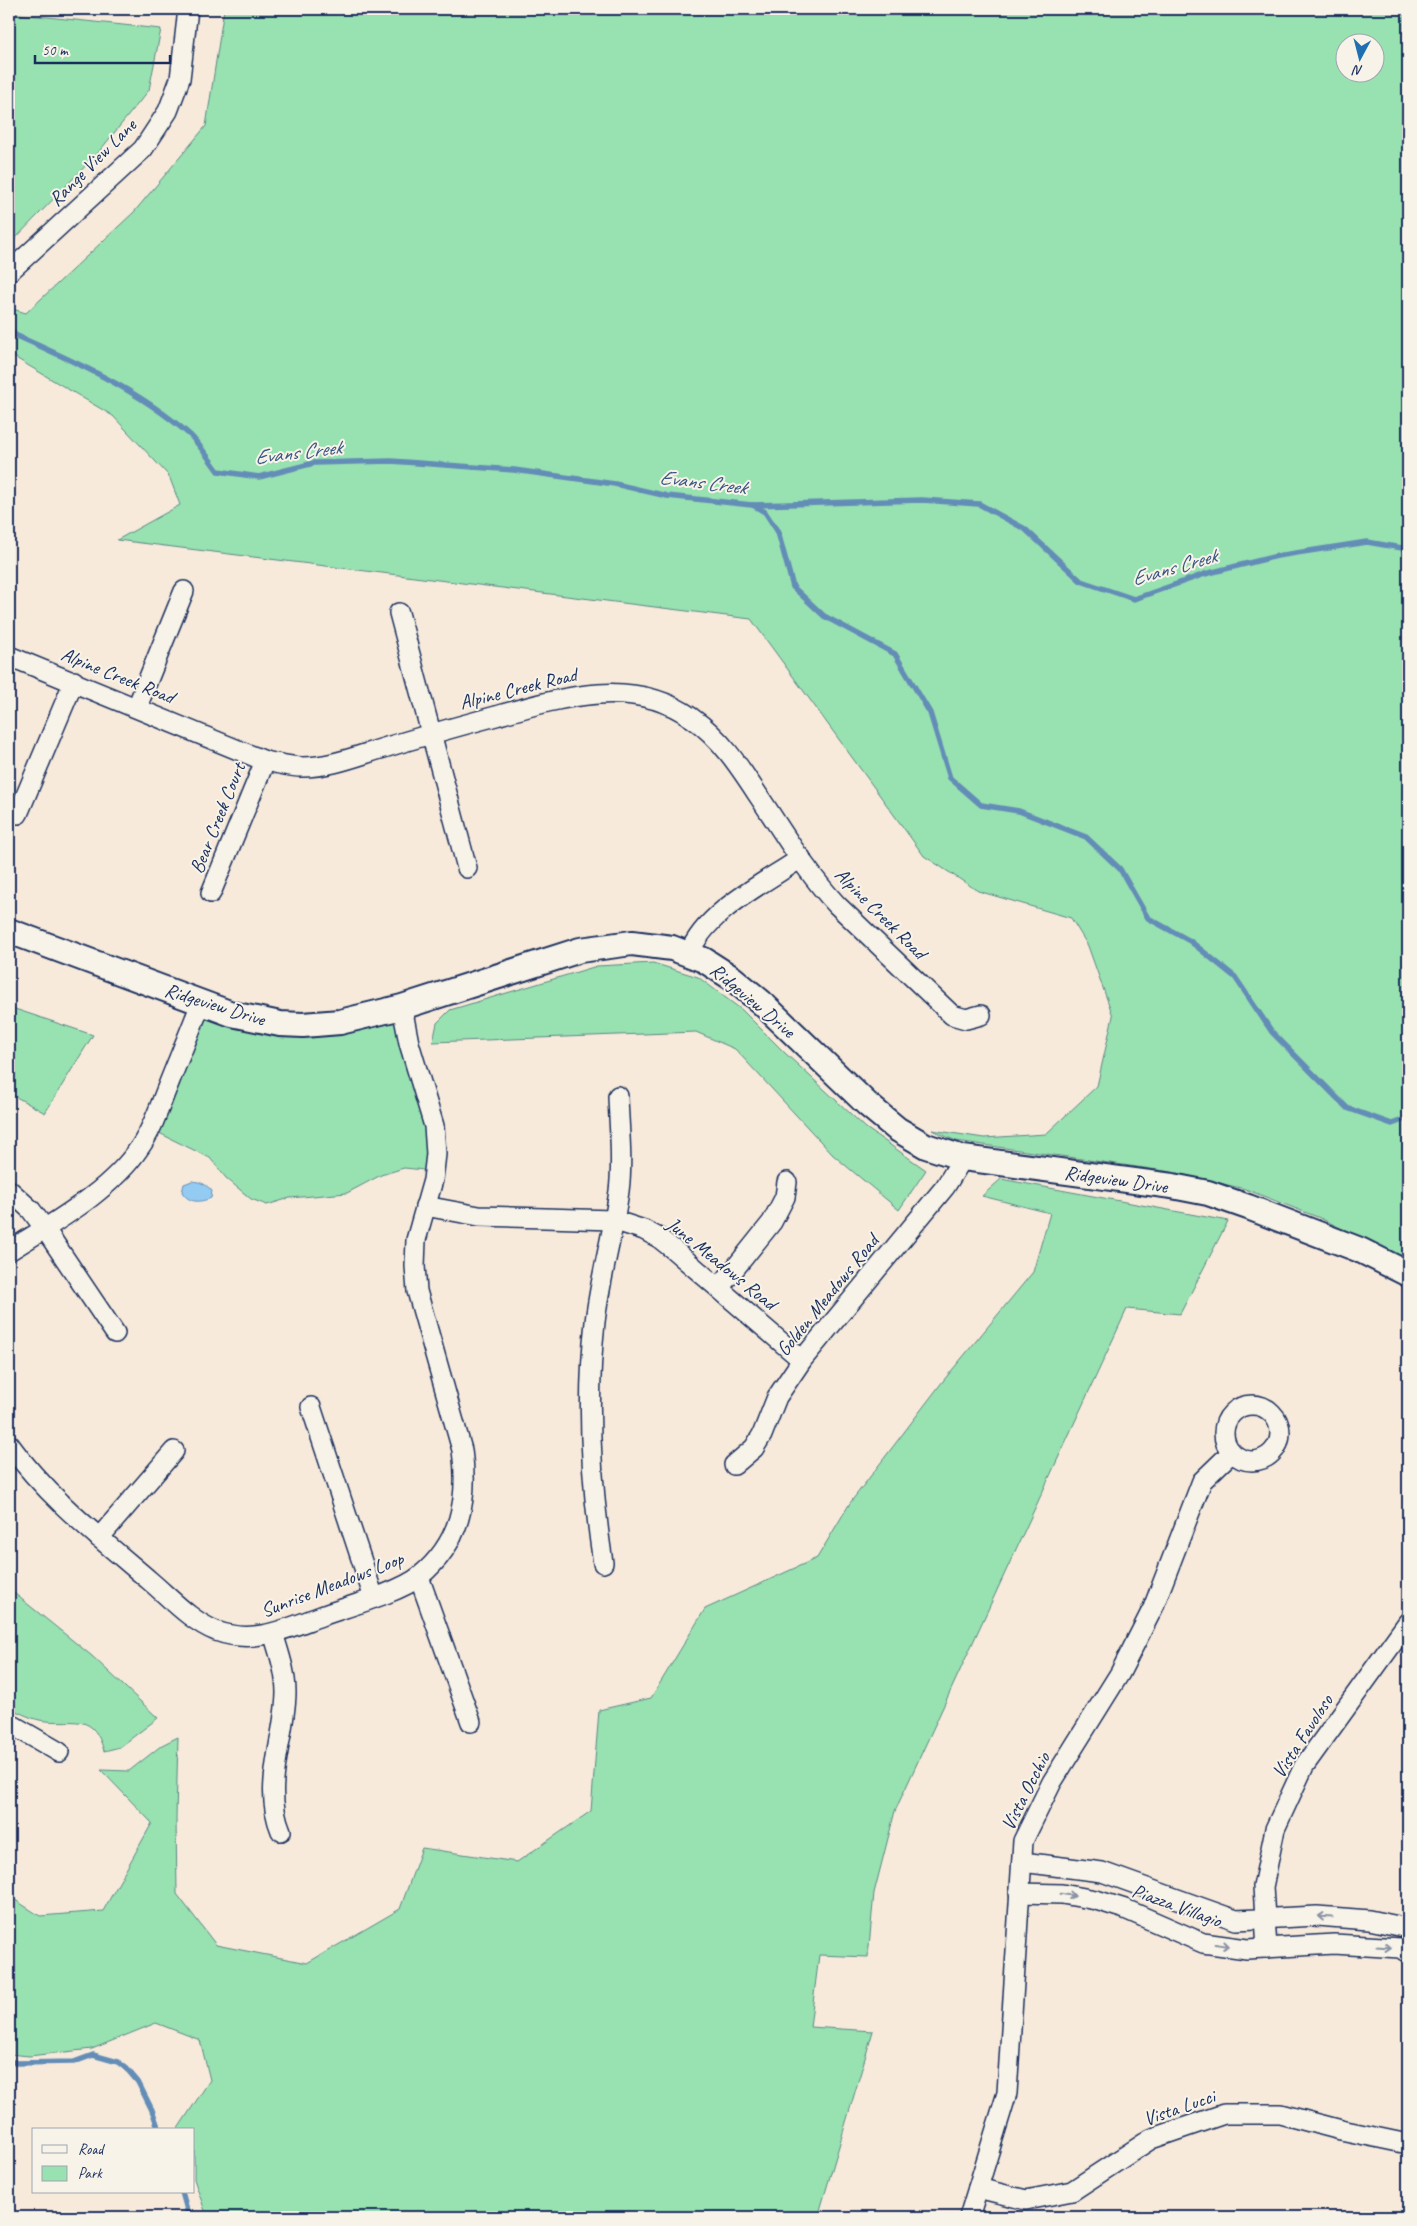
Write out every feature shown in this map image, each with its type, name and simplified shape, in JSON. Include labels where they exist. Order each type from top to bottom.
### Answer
[{"type":"street","name":"Range View Lane","points":[[9,272],[143,149],[168,112],[180,79],[188,9]]},
{"type":"street","points":[[137,707],[184,591]]},
{"type":"street","points":[[399,613],[467,868]]},
{"type":"street","name":"Alpine Creek Road","points":[[9,656],[74,681],[265,761],[301,767],[329,765],[432,733],[563,697],[612,693],[639,696],[665,704],[691,717],[733,756],[801,858],[837,905],[952,1015],[966,1019],[980,1015]]},
{"type":"street","points":[[18,814],[74,681]]},
{"type":"street","name":"Bear Creek Court","points":[[211,893],[265,761]]},
{"type":"street","points":[[689,954],[702,930],[716,915],[801,858]]},
{"type":"street","name":"Ridgeview Drive","points":[[9,931],[201,1003],[257,1020],[303,1025],[340,1022],[402,1007],[558,956],[598,946],[651,944],[689,954],[718,969],[749,991],[868,1105],[897,1129],[926,1146],[963,1158],[1172,1186],[1208,1194],[1241,1204],[1352,1247],[1408,1274]]},
{"type":"street","points":[[9,1251],[45,1229],[104,1186],[124,1168],[140,1147],[155,1120],[201,1003]]},
{"type":"street","name":"Sunrise Meadows Loop","points":[[9,1444],[15,1467],[43,1487],[99,1538],[197,1621],[232,1636],[249,1638],[273,1633],[374,1598],[419,1577],[449,1541],[460,1520],[465,1495],[466,1473],[462,1450],[418,1291],[414,1266],[416,1240],[435,1162],[434,1126],[409,1043],[402,1007]]},
{"type":"street","points":[[603,1563],[594,1507],[590,1416],[596,1317],[619,1191],[621,1159],[618,1096]]},
{"type":"street","name":"Golden Meadows Road","points":[[734,1466],[754,1448],[762,1435],[777,1397],[802,1360],[945,1187],[963,1158]]},
{"type":"street","points":[[720,1287],[772,1222],[785,1197],[787,1182]]},
{"type":"street","points":[[9,1190],[31,1210],[45,1229],[115,1334]]},
{"type":"street","name":"June Meadows Road","points":[[425,1206],[479,1216],[613,1220],[644,1230],[659,1238],[720,1287],[802,1360]]},
{"type":"street","points":[[311,1407],[374,1598]]},
{"type":"street","points":[[99,1538],[174,1451]]},
{"type":"street","name":"Vista Occhio","points":[[968,2217],[1007,2093],[1023,1842],[1052,1782],[1120,1673],[1153,1608],[1202,1480],[1232,1453]]},
{"type":"street","points":[[419,1577],[471,1722]]},
{"type":"street","name":"Vista Favoloso","points":[[1267,1948],[1263,1887],[1275,1829],[1304,1766],[1408,1622]]},
{"type":"street","points":[[273,1633],[283,1664],[286,1693],[272,1786],[274,1816],[281,1831]]},
{"type":"street","points":[[9,1723],[59,1752]]},
{"type":"street","name":"Piazza Villagio","points":[[1022,1862],[1102,1872],[1236,1920],[1317,1916],[1369,1920],[1408,1928]]},
{"type":"street","name":"Piazza Villagio","points":[[1020,1893],[1062,1894],[1096,1900],[1125,1909],[1203,1942],[1248,1949],[1334,1944],[1400,1948],[1408,1953]]},
{"type":"street","name":"Vista Lucci","points":[[978,2188],[1026,2200],[1072,2191],[1151,2138],[1224,2114],[1280,2114],[1349,2132],[1408,2144]]},
{"type":"green space","points":[[224,9],[1408,9],[1408,1261],[1320,1218],[1245,1189],[1172,1172],[956,1141],[932,1130],[984,1138],[1046,1134],[1097,1086],[1113,1016],[1088,946],[1071,918],[978,891],[924,856],[751,619],[117,540],[180,505],[169,476],[113,416],[9,354],[9,308],[26,313],[134,212],[206,126]]},
{"type":"green space","points":[[9,13],[161,29],[149,90],[97,154],[9,245]]},
{"type":"green space","points":[[653,963],[698,977],[742,1010],[785,1053],[866,1128],[926,1170],[899,1210],[833,1155],[735,1049],[696,1032],[433,1042],[437,1023],[450,1010],[597,966]]},
{"type":"green space","points":[[201,1003],[257,1020],[402,1007],[434,1171],[404,1168],[381,1175],[347,1193],[290,1198],[267,1205],[251,1199],[226,1178],[210,1158],[155,1131]]},
{"type":"green space","points":[[9,1007],[93,1035],[45,1113],[9,1093]]},
{"type":"green space","points":[[1001,1179],[1228,1221],[1180,1314],[1127,1309],[895,1811],[874,1893],[868,1957],[819,1955],[810,2027],[873,2031],[818,2217],[207,2217],[195,2182],[195,2128],[178,2128],[210,2080],[200,2040],[156,2023],[92,2049],[29,2056],[9,2054],[9,1896],[40,1916],[103,1911],[152,1823],[101,1770],[129,1771],[162,1745],[178,1737],[177,1894],[216,1945],[307,1963],[400,1909],[422,1848],[517,1862],[591,1811],[599,1710],[651,1698],[705,1609],[817,1558],[850,1503],[943,1381],[1033,1272],[1050,1213],[982,1196]]},
{"type":"green space","points":[[9,1589],[92,1656],[158,1718],[120,1747],[104,1751],[100,1739],[89,1726],[75,1722],[41,1720],[9,1708]]},
{"type":"water","points":[[192,1181],[208,1187],[212,1191],[211,1198],[195,1201],[185,1196],[182,1192],[184,1184]]},
{"type":"waterway","name":"Evans Creek","points":[[9,327],[15,335],[106,378],[150,404],[190,435],[218,471],[259,477],[314,463],[391,461],[514,470],[615,484],[667,496],[752,505],[922,500],[979,504],[1025,529],[1081,581],[1134,599],[1205,574],[1277,556],[1367,542],[1408,549]]},
{"type":"waterway","points":[[753,505],[765,512],[778,532],[793,587],[824,616],[895,654],[930,713],[950,778],[981,805],[1019,811],[1086,837],[1120,869],[1148,918],[1190,941],[1235,977],[1272,1032],[1347,1108],[1392,1124],[1408,1118]]},
{"type":"waterway","points":[[9,2061],[17,2063],[74,2062],[93,2055],[118,2062],[138,2082],[152,2110],[158,2128]]},
{"type":"waterway","points":[[183,2194],[189,2217]]}]
